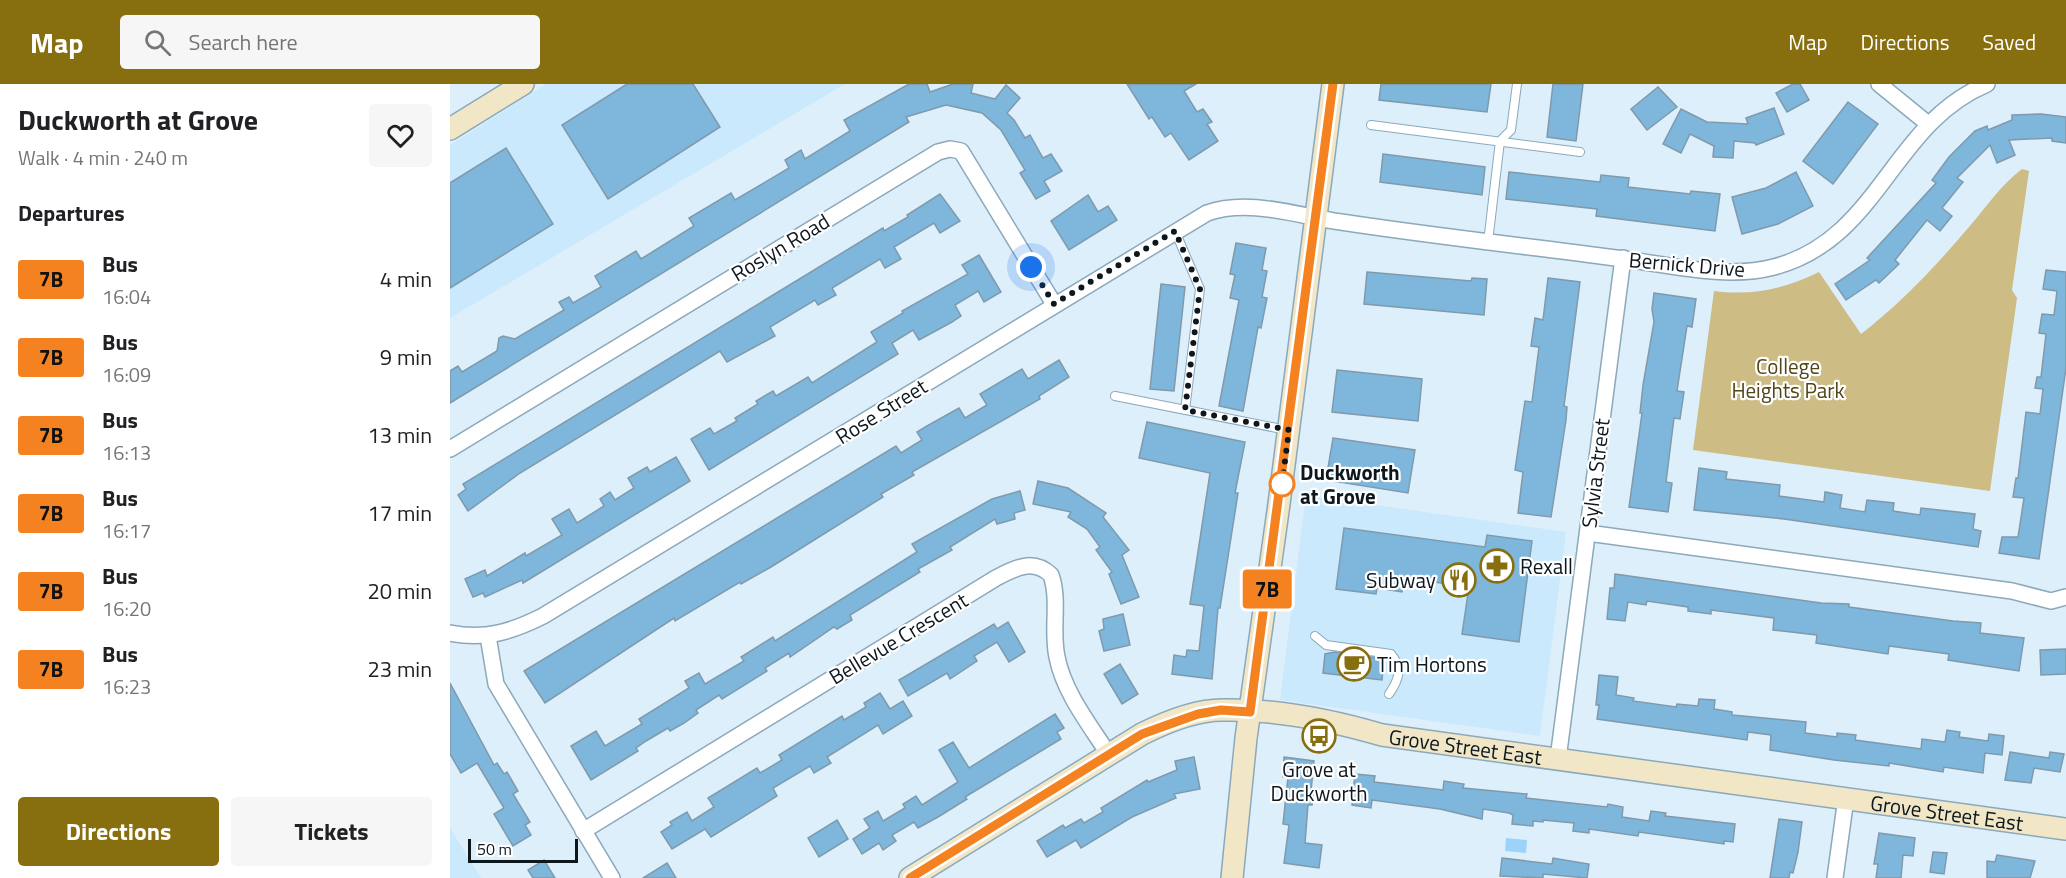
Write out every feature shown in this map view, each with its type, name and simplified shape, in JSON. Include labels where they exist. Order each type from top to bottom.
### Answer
[{"type":"street","points":[[450,129],[523,84]]},
{"type":"street","points":[[1232,878],[1250,712],[1333,84]]},
{"type":"street","points":[[1879,84],[1927,123]]},
{"type":"street","name":"Bernick Drive","points":[[1316,218],[1488,242],[1735,271],[1773,267],[1806,255],[1856,217],[1927,123],[1966,92],[1987,84]]},
{"type":"street","name":"Roslyn Road","points":[[450,448],[938,152],[950,149],[961,151],[1054,304]]},
{"type":"street","name":"Rose Street","points":[[450,633],[488,636],[508,632],[543,616],[1207,213],[1233,207],[1316,218]]},
{"type":"street","name":"Sylvia Street","points":[[1558,759],[1623,258]]},
{"type":"street","points":[[1588,533],[2012,591],[2050,601],[2066,597]]},
{"type":"street","name":"Bellevue Crescent","points":[[583,831],[996,578],[1022,566],[1034,565],[1051,575],[1055,598],[1054,639],[1062,674],[1069,691],[1109,755]]},
{"type":"street","points":[[488,636],[490,662],[496,684],[612,878]]},
{"type":"street","name":"Grove Street East","points":[[910,878],[1142,734],[1176,719],[1221,710],[1334,722],[1382,735],[2066,829]]},
{"type":"street","points":[[1835,878],[1846,798]]},
{"type":"lane","points":[[1488,242],[1500,141],[1511,130],[1517,84]]},
{"type":"lane","points":[[1371,125],[1580,152]]},
{"type":"lane","points":[[1175,231],[1200,289],[1185,410]]},
{"type":"lane","points":[[1115,396],[1289,430]]},
{"type":"lane","points":[[1315,636],[1326,645],[1390,654],[1399,669],[1397,681],[1389,694]]},
{"type":"shaded area","points":[[546,84],[845,84],[450,318],[450,145]]},
{"type":"shaded area","points":[[1306,495],[1566,532],[1540,736],[1280,700]]},
{"type":"shaded area","points":[[450,828],[481,878],[450,878]]},
{"type":"green space","name":"College Heights Park","points":[[2022,169],[2029,171],[2012,290],[2017,298],[1990,491],[1693,450],[1714,291],[1742,293],[1768,290],[1794,283],[1819,272],[1861,334],[1918,284],[1957,242],[2000,189]]},
{"type":"water","points":[[1506,838],[1527,840],[1526,853],[1505,851]]},
{"type":"building","points":[[627,84],[693,84],[720,127],[608,199],[562,125]]},
{"type":"building","points":[[909,84],[927,84],[930,92],[953,84],[973,84],[971,93],[995,99],[1006,85],[1020,98],[1007,113],[1025,138],[1030,135],[1043,158],[1051,154],[1062,171],[1044,181],[1050,191],[1036,199],[1020,173],[1025,170],[1001,130],[982,113],[946,105],[906,117],[909,122],[450,403],[450,371],[458,366],[462,372],[497,351],[499,338],[503,336],[515,339],[564,310],[559,302],[569,297],[573,303],[601,287],[595,276],[636,251],[641,259],[694,226],[689,218],[731,193],[735,200],[789,168],[785,160],[801,150],[805,159],[850,131],[844,120]]},
{"type":"building","points":[[1127,84],[1196,84],[1184,91],[1197,112],[1203,109],[1212,122],[1207,124],[1218,141],[1189,160],[1171,133],[1165,137],[1152,117],[1149,119]]},
{"type":"building","points":[[1381,84],[1491,84],[1487,112],[1379,100]]},
{"type":"building","points":[[1553,84],[1583,84],[1576,141],[1547,137]]},
{"type":"building","points":[[1793,84],[1800,84],[1809,100],[1787,112],[1776,93]]},
{"type":"building","points":[[1658,87],[1677,107],[1647,130],[1631,109]]},
{"type":"building","points":[[1848,102],[1878,124],[1833,184],[1803,161]]},
{"type":"building","points":[[1774,108],[1784,134],[1756,145],[1734,141],[1733,158],[1713,157],[1714,146],[1690,134],[1681,153],[1663,144],[1681,109],[1707,122],[1748,124],[1746,118]]},
{"type":"building","points":[[2041,114],[2066,117],[2066,143],[2052,141],[2052,138],[2009,140],[2015,155],[1997,163],[1990,145],[1957,178],[1963,182],[1942,208],[1952,216],[1940,231],[1927,220],[1895,260],[1899,264],[1879,283],[1876,280],[1846,300],[1835,284],[1870,260],[1867,258],[1936,183],[1932,180],[1949,157],[1975,131],[1987,126],[1988,130],[2012,120],[2012,115]]},
{"type":"building","points":[[506,148],[553,224],[450,288],[450,183]]},
{"type":"building","points":[[1383,154],[1485,167],[1482,195],[1380,182]]},
{"type":"building","points":[[1509,172],[1600,182],[1601,175],[1629,178],[1628,187],[1690,194],[1691,191],[1720,194],[1715,231],[1596,216],[1597,209],[1506,199]]},
{"type":"building","points":[[1796,172],[1813,206],[1778,224],[1742,234],[1732,197],[1766,188]]},
{"type":"building","points":[[940,194],[960,221],[940,233],[934,223],[894,247],[901,259],[885,268],[880,259],[832,288],[836,295],[818,305],[815,300],[770,327],[775,336],[727,362],[720,351],[520,473],[468,511],[458,495],[466,489],[463,484],[883,228],[884,231],[908,217],[907,215]]},
{"type":"building","points":[[1088,195],[1098,212],[1108,206],[1117,220],[1069,250],[1051,221]]},
{"type":"building","points":[[1236,243],[1266,248],[1262,270],[1267,271],[1262,297],[1267,298],[1261,328],[1258,327],[1243,411],[1219,406],[1239,300],[1230,298],[1235,275],[1230,274]]},
{"type":"building","points":[[979,255],[1001,292],[984,302],[978,291],[955,305],[961,316],[919,340],[913,330],[892,343],[898,354],[709,470],[691,439],[710,428],[714,434],[737,421],[735,418],[758,404],[756,401],[773,391],[776,396],[808,377],[812,383],[877,342],[871,332],[903,313],[902,311],[968,274],[962,265]]},
{"type":"building","points":[[2046,270],[2066,272],[2066,368],[2039,559],[1999,553],[2002,537],[2018,537],[2024,498],[2013,497],[2016,478],[2018,478],[2026,412],[2040,414],[2043,389],[2035,388],[2037,377],[2041,377],[2046,334],[2039,333],[2042,314],[2054,315],[2057,291],[2043,289]]},
{"type":"building","points":[[1367,272],[1471,281],[1472,278],[1487,279],[1484,315],[1364,304]]},
{"type":"building","points":[[1548,278],[1580,282],[1564,406],[1567,407],[1566,420],[1551,517],[1518,513],[1523,472],[1515,470],[1525,401],[1532,402],[1539,347],[1531,346],[1535,318],[1543,320]]},
{"type":"building","points":[[1161,284],[1185,287],[1174,391],[1150,389]]},
{"type":"building","points":[[1654,293],[1696,299],[1692,327],[1687,326],[1677,391],[1684,392],[1680,419],[1674,418],[1666,482],[1672,483],[1668,512],[1629,507],[1642,413],[1640,413],[1643,385],[1654,322],[1652,309]]},
{"type":"building","points":[[1059,360],[1069,377],[1039,396],[1040,399],[912,472],[914,475],[881,494],[883,497],[771,567],[741,584],[740,582],[675,621],[674,618],[545,703],[524,671],[896,446],[901,453],[922,440],[917,432],[927,426],[959,408],[965,418],[987,405],[980,394],[1022,369],[1028,379]]},
{"type":"building","points":[[1337,370],[1422,379],[1418,421],[1332,412]]},
{"type":"building","points":[[1147,422],[1245,442],[1235,493],[1238,493],[1220,608],[1218,608],[1212,679],[1172,674],[1174,655],[1186,657],[1187,650],[1199,651],[1204,606],[1190,604],[1210,473],[1139,458]]},
{"type":"building","points":[[1333,438],[1415,450],[1408,493],[1326,480]]},
{"type":"building","points":[[676,457],[690,481],[523,583],[522,580],[485,597],[483,593],[473,597],[465,579],[485,570],[487,576],[525,553],[526,556],[562,535],[552,519],[569,509],[577,523],[604,506],[600,499],[610,492],[615,500],[634,488],[628,478],[647,467],[650,472]]},
{"type":"building","points":[[1699,468],[1727,472],[1726,479],[1780,485],[1779,496],[1824,502],[1825,492],[1842,495],[1840,508],[1865,512],[1867,500],[1894,503],[1893,511],[1920,515],[1921,508],[1975,514],[1973,529],[1981,531],[1978,547],[1784,519],[1694,510]]},
{"type":"building","points":[[1038,481],[1068,488],[1106,513],[1103,517],[1129,550],[1122,555],[1139,597],[1121,604],[1109,574],[1112,572],[1096,550],[1100,547],[1087,529],[1068,517],[1071,512],[1033,504]]},
{"type":"building","points":[[1020,491],[1025,510],[1014,513],[1015,519],[997,524],[995,519],[950,547],[952,550],[918,569],[920,572],[850,615],[852,620],[837,629],[834,627],[790,657],[789,653],[765,668],[767,671],[722,699],[719,695],[696,710],[698,713],[684,723],[670,731],[668,728],[646,741],[636,748],[638,751],[591,780],[571,746],[596,731],[605,746],[642,724],[639,719],[689,688],[685,681],[699,673],[705,684],[744,661],[741,657],[773,637],[775,641],[917,552],[912,544],[992,499]]},
{"type":"building","points":[[1344,528],[1485,547],[1487,535],[1532,541],[1519,642],[1462,634],[1469,587],[1427,581],[1426,588],[1403,585],[1402,592],[1377,588],[1376,594],[1336,589]]},
{"type":"building","points":[[1615,574],[1981,623],[1980,633],[2024,638],[2019,671],[1948,660],[1949,654],[1889,646],[1888,654],[1816,643],[1817,635],[1773,630],[1774,618],[1711,610],[1711,614],[1688,611],[1688,607],[1647,601],[1646,605],[1628,602],[1625,621],[1607,619],[1610,588],[1614,588]]},
{"type":"building","points":[[1123,614],[1130,645],[1104,651],[1099,631],[1104,629],[1103,619]]},
{"type":"building","points":[[1008,622],[1025,652],[1009,662],[997,642],[974,656],[977,661],[950,679],[947,673],[908,696],[899,680],[994,624],[997,629]]},
{"type":"building","points":[[2066,649],[2066,674],[2041,675],[2040,650]]},
{"type":"building","name":"Tim Hortons","points":[[1335,652],[1384,659],[1382,680],[1323,673],[1325,654]]},
{"type":"building","points":[[1120,664],[1138,694],[1122,704],[1104,674]]},
{"type":"building","points":[[1599,675],[1618,677],[1616,695],[1634,698],[1633,701],[1676,707],[1677,704],[1698,706],[1699,699],[1715,700],[1714,709],[1732,712],[1732,715],[1806,722],[1805,733],[1837,737],[1837,733],[1856,735],[1855,740],[1921,749],[1922,739],[1945,742],[1947,730],[1960,732],[1959,737],[1988,741],[1989,734],[2004,736],[2002,755],[1985,753],[1983,773],[1944,767],[1943,772],[1889,763],[1889,766],[1770,750],[1771,735],[1748,732],[1747,740],[1597,719]]},
{"type":"building","points":[[450,683],[494,765],[497,763],[504,774],[507,772],[518,791],[513,794],[530,822],[525,825],[531,835],[513,846],[494,814],[504,808],[477,763],[461,773],[450,754]]},
{"type":"building","points":[[880,693],[890,709],[903,701],[912,716],[883,734],[878,725],[827,757],[831,763],[814,773],[810,766],[773,788],[777,796],[711,837],[705,829],[672,849],[661,832],[672,825],[670,822],[687,812],[692,821],[714,807],[708,798],[757,768],[760,773],[782,760],[779,755],[842,716],[844,720],[866,707],[864,703]]},
{"type":"building","points":[[1055,714],[1064,728],[1057,732],[1061,739],[965,797],[967,799],[938,817],[918,828],[914,822],[892,835],[896,841],[883,850],[879,843],[862,854],[853,839],[870,828],[864,819],[878,811],[883,821],[905,808],[903,804],[916,796],[922,805],[958,782],[939,750],[953,742],[969,768]]},
{"type":"building","points":[[2010,752],[2049,758],[2050,752],[2064,754],[2060,772],[2034,768],[2031,783],[2005,780]]},
{"type":"building","points":[[1194,757],[1200,789],[1174,794],[1176,798],[1132,817],[1081,848],[1076,840],[1047,857],[1037,841],[1063,825],[1065,828],[1081,819],[1084,823],[1103,812],[1101,808],[1147,780],[1148,782],[1177,770],[1175,761]]},
{"type":"building","points":[[1284,757],[1314,761],[1311,791],[1314,791],[1312,805],[1308,805],[1305,843],[1322,845],[1319,868],[1284,863],[1289,825],[1283,824],[1288,777],[1283,777]]},
{"type":"building","points":[[1355,774],[1375,776],[1374,782],[1443,790],[1444,781],[1464,784],[1463,788],[1527,794],[1526,798],[1607,807],[1608,804],[1623,807],[1622,817],[1649,821],[1651,811],[1666,813],[1665,816],[1735,824],[1733,842],[1724,841],[1724,844],[1639,832],[1638,836],[1589,829],[1589,833],[1573,831],[1574,823],[1543,820],[1543,822],[1533,821],[1533,826],[1512,824],[1513,815],[1483,809],[1482,819],[1440,809],[1372,800],[1371,808],[1352,805]]},
{"type":"building","points":[[1779,819],[1802,822],[1798,852],[1793,873],[1790,872],[1789,878],[1770,878]]},
{"type":"building","points":[[837,820],[848,839],[819,857],[808,838]]},
{"type":"building","points":[[1879,833],[1915,838],[1913,856],[1903,855],[1901,878],[1876,878],[1878,864],[1874,864]]},
{"type":"building","points":[[1933,852],[1947,853],[1944,874],[1930,872]]},
{"type":"building","points":[[1997,855],[2035,861],[2030,878],[1987,878],[1987,861],[1995,862]]},
{"type":"building","points":[[1502,858],[1552,864],[1553,858],[1589,864],[1587,878],[1543,874],[1543,878],[1500,876]]},
{"type":"building","points":[[544,860],[555,878],[533,878],[528,870]]},
{"type":"building","points":[[667,863],[676,878],[643,878]]},
{"type":"bus line","name":"7B","points":[[910,878],[1142,734],[1176,719],[1198,714],[1221,710],[1250,712],[1333,84]]},
{"type":"place","name":"Duckworth at Grove","points":[[1282,484]]},
{"type":"place","name":"Rexall","points":[[1497,566]]},
{"type":"place","name":"Subway","points":[[1459,580]]},
{"type":"place","name":"Tim Hortons","points":[[1354,664]]},
{"type":"place","name":"Grove at Duckworth","points":[[1319,736]]},
{"type":"route","points":[[1031,267],[1054,304],[1175,231],[1200,289],[1185,410],[1289,430],[1281,486],[1282,484]]}]
